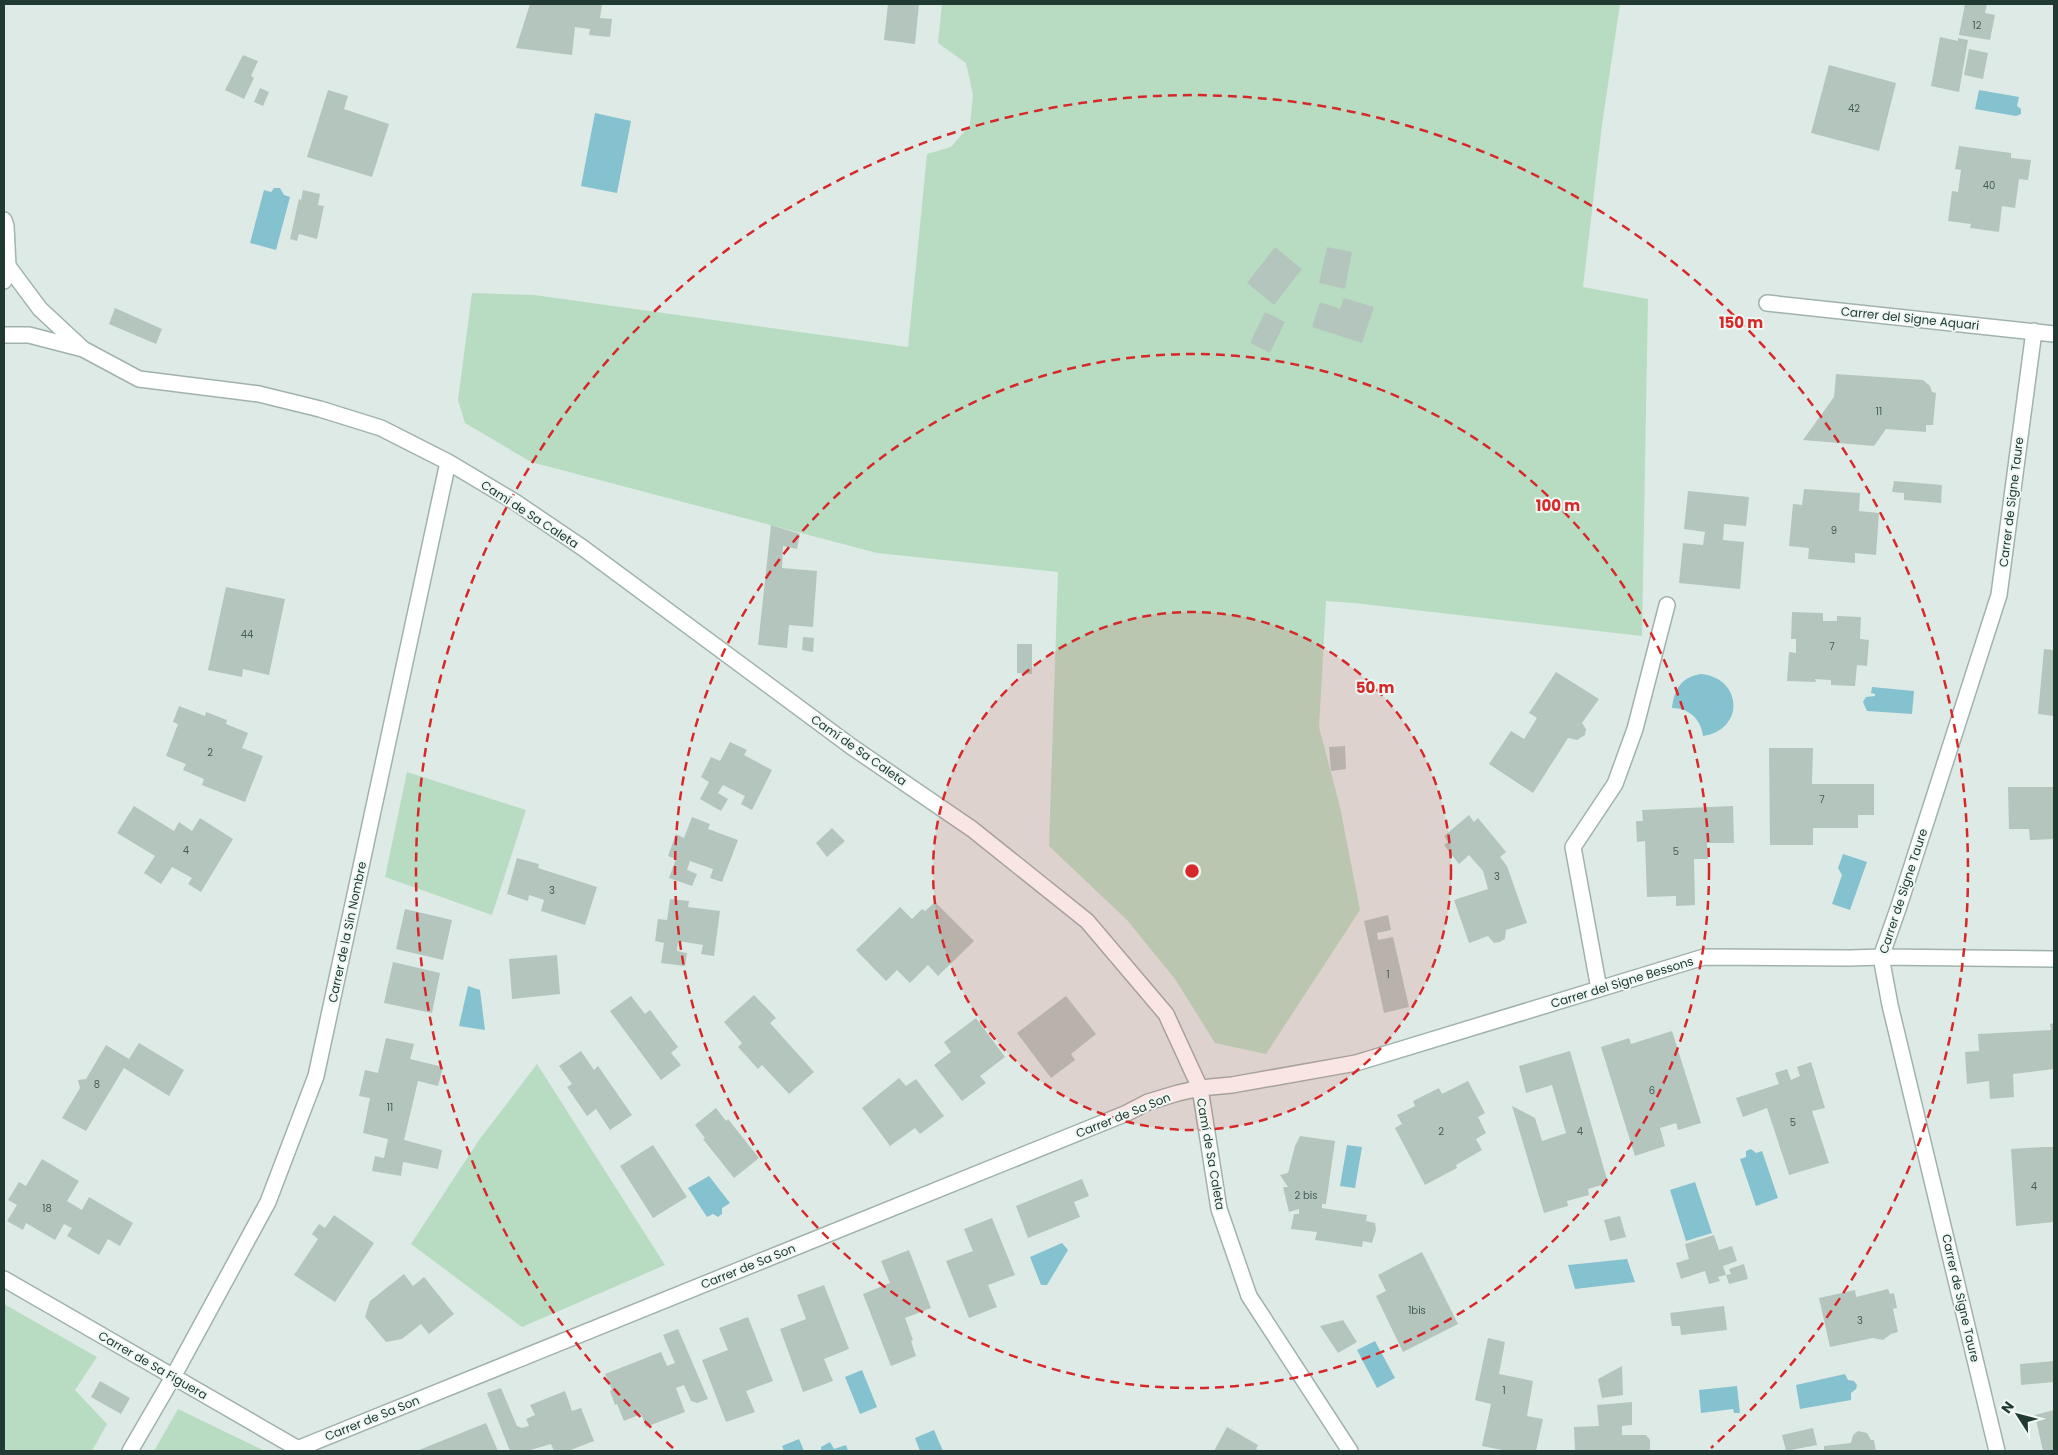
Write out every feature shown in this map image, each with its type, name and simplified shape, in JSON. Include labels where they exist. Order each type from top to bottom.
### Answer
[{"type":"street","points":[[4,220],[6,226],[6,274]]},
{"type":"street","name":"Camí de Sa Caleta","points":[[6,274],[83,350]]},
{"type":"street","name":"Carrer del Signe Aquari","points":[[1766,303],[2054,334]]},
{"type":"street","name":"Carrer de Signe Taure","points":[[1997,1451],[1893,1015],[1881,956],[1899,906],[1999,595],[2034,331]]},
{"type":"street","name":"Camí de Sa Caleta","points":[[4,335],[29,335],[83,350],[140,379],[259,394],[320,409],[381,428],[448,462],[515,502],[583,548],[852,747],[972,829],[1087,921],[1166,1014],[1200,1088],[1219,1209],[1249,1296],[1350,1451]]},
{"type":"street","name":"Carrer de la Sin Nombre","points":[[130,1451],[173,1377],[268,1202],[316,1076],[448,462]]},
{"type":"street","points":[[1599,990],[1573,847],[1616,784],[1636,729],[1667,605]]},
{"type":"street","name":"Carrer del Signe Bessons","points":[[1200,1088],[1232,1085],[1356,1063],[1704,957],[1850,958],[1881,956],[2054,959]]},
{"type":"street","name":"Carrer de Sa Son","points":[[298,1450],[1108,1120],[1148,1102],[1200,1088]]},
{"type":"street","name":"Carrer de Sa Figuera","points":[[4,1279],[298,1450]]},
{"type":"green space","points":[[942,4],[1620,4],[1602,125],[1583,287],[1648,299],[1642,636],[1326,601],[1319,727],[1340,807],[1360,910],[1266,1054],[1215,1043],[1175,979],[1127,920],[1049,846],[1058,572],[877,553],[531,462],[465,423],[458,400],[472,293],[534,295],[908,347],[927,154],[951,147],[970,125],[973,95],[966,63],[938,43]]},
{"type":"green space","points":[[407,772],[526,810],[492,915],[385,877]]},
{"type":"green space","points":[[537,1064],[665,1265],[522,1327],[411,1244],[479,1140]]},
{"type":"green space","points":[[4,1304],[97,1357],[75,1390],[107,1424],[92,1451],[4,1451]]},
{"type":"green space","points":[[178,1409],[265,1451],[154,1451]]},
{"type":"water","points":[[1979,90],[2019,97],[2017,106],[2021,109],[2021,114],[2016,116],[1975,109]]},
{"type":"water","points":[[595,113],[631,121],[617,193],[581,186]]},
{"type":"water","points":[[274,188],[280,188],[284,195],[290,197],[276,250],[250,243],[264,190],[271,192]]},
{"type":"water","points":[[1701,674],[1715,678],[1725,685],[1731,694],[1734,704],[1732,715],[1726,724],[1717,732],[1703,736],[1700,724],[1689,712],[1672,708],[1680,685],[1688,678]]},
{"type":"water","points":[[1872,687],[1914,691],[1912,714],[1867,711],[1863,702],[1866,697],[1875,696],[1875,694],[1871,693]]},
{"type":"water","points":[[1843,854],[1867,862],[1850,910],[1832,904],[1842,875],[1838,868]]},
{"type":"water","points":[[468,986],[480,990],[485,1030],[459,1026]]},
{"type":"water","points":[[1347,1145],[1362,1147],[1355,1188],[1340,1186]]},
{"type":"water","points":[[1751,1149],[1756,1153],[1762,1151],[1778,1198],[1756,1206],[1740,1159],[1746,1157],[1746,1151]]},
{"type":"water","points":[[709,1176],[730,1203],[722,1208],[722,1214],[718,1217],[713,1214],[707,1217],[688,1188]]},
{"type":"water","points":[[1695,1182],[1712,1233],[1686,1241],[1670,1190]]},
{"type":"water","points":[[1062,1243],[1068,1250],[1047,1285],[1041,1285],[1030,1257]]},
{"type":"water","points":[[1627,1259],[1635,1282],[1575,1289],[1568,1265]]},
{"type":"water","points":[[1375,1341],[1395,1378],[1377,1388],[1357,1350]]},
{"type":"water","points":[[862,1370],[877,1407],[860,1414],[845,1377]]},
{"type":"water","points":[[1845,1374],[1848,1380],[1854,1381],[1857,1385],[1856,1389],[1851,1393],[1851,1400],[1800,1409],[1796,1385]]},
{"type":"water","points":[[1737,1386],[1740,1413],[1734,1413],[1733,1409],[1701,1413],[1699,1390]]},
{"type":"water","points":[[934,1430],[943,1451],[920,1451],[915,1438]]},
{"type":"water","points":[[799,1439],[804,1451],[784,1451],[782,1446]]},
{"type":"water","points":[[830,1442],[834,1449],[846,1445],[848,1451],[821,1451],[821,1447]]},
{"type":"building","points":[[530,4],[602,4],[600,18],[612,19],[610,37],[589,35],[590,29],[575,27],[572,55],[516,48]]},
{"type":"building","points":[[888,4],[919,4],[915,44],[884,40]]},
{"type":"building","points":[[1965,4],[1987,4],[1985,13],[1995,15],[1990,40],[1959,35]]},
{"type":"building","points":[[1940,37],[1958,41],[1958,38],[1968,40],[1959,92],[1931,86]]},
{"type":"building","points":[[1969,49],[1988,53],[1983,79],[1964,75]]},
{"type":"building","points":[[243,55],[258,61],[251,76],[254,78],[244,99],[225,90]]},
{"type":"building","points":[[1829,65],[1896,83],[1879,151],[1811,133]]},
{"type":"building","points":[[260,88],[269,92],[263,106],[254,102]]},
{"type":"building","points":[[328,90],[348,96],[344,109],[389,124],[372,177],[307,157]]},
{"type":"building","points":[[1959,146],[2011,153],[2011,158],[2031,160],[2028,180],[2019,179],[2015,208],[2002,206],[1999,232],[1970,228],[1971,224],[1948,221],[1952,191],[1958,192],[1961,170],[1955,169]]},
{"type":"building","points":[[303,190],[320,194],[318,205],[324,206],[317,239],[299,234],[297,241],[290,239],[299,199],[301,200]]},
{"type":"building","points":[[1275,247],[1302,269],[1274,305],[1247,283]]},
{"type":"building","points":[[1327,247],[1352,252],[1345,289],[1319,283]]},
{"type":"building","points":[[1344,298],[1374,307],[1362,343],[1312,327],[1320,302],[1340,309]]},
{"type":"building","points":[[115,308],[162,329],[156,344],[109,324]]},
{"type":"building","points":[[1265,312],[1285,322],[1270,353],[1250,343]]},
{"type":"building","points":[[1836,374],[1923,380],[1930,386],[1932,392],[1936,393],[1933,425],[1926,425],[1926,432],[1886,429],[1874,446],[1803,440],[1834,397]]},
{"type":"building","points":[[1894,481],[1942,485],[1941,503],[1904,500],[1904,493],[1892,492]]},
{"type":"building","points":[[1804,489],[1860,493],[1859,511],[1879,513],[1876,555],[1855,553],[1855,563],[1808,559],[1809,548],[1789,546],[1793,504],[1802,505]]},
{"type":"building","points":[[1688,491],[1749,497],[1746,526],[1724,524],[1723,540],[1744,542],[1740,589],[1679,583],[1683,543],[1703,545],[1705,532],[1684,529]]},
{"type":"building","points":[[771,525],[800,534],[797,549],[783,546],[782,568],[817,571],[813,627],[789,625],[787,648],[758,645]]},
{"type":"building","points":[[226,587],[285,599],[269,675],[243,669],[242,677],[208,670]]},
{"type":"building","points":[[1792,612],[1823,613],[1823,621],[1837,621],[1837,616],[1861,617],[1860,639],[1869,640],[1867,666],[1857,665],[1855,686],[1831,685],[1831,680],[1815,679],[1816,682],[1787,681],[1789,652],[1796,653],[1796,639],[1791,639]]},
{"type":"building","points":[[803,637],[814,638],[813,652],[802,650]]},
{"type":"building","points":[[1017,644],[1032,644],[1032,674],[1017,673]]},
{"type":"building","points":[[2044,649],[2054,650],[2054,716],[2038,714]]},
{"type":"building","points":[[1556,672],[1599,699],[1582,723],[1586,729],[1585,735],[1577,740],[1568,738],[1533,793],[1489,764],[1511,731],[1524,739],[1537,718],[1529,713]]},
{"type":"building","points":[[179,706],[205,716],[206,712],[227,720],[226,724],[248,733],[242,748],[263,756],[245,802],[202,785],[204,779],[183,770],[186,764],[166,756],[178,724],[173,722]]},
{"type":"building","points":[[730,742],[747,750],[744,755],[772,770],[752,810],[741,804],[745,796],[723,785],[718,793],[728,799],[721,811],[700,799],[709,782],[701,777],[711,757],[720,761]]},
{"type":"building","points":[[1345,746],[1346,769],[1331,771],[1329,747]]},
{"type":"building","points":[[1769,748],[1813,748],[1812,784],[1874,784],[1874,815],[1858,815],[1858,828],[1813,828],[1813,845],[1770,845]]},
{"type":"building","points":[[2008,787],[2054,787],[2054,839],[2030,840],[2029,829],[2009,829]]},
{"type":"building","points":[[134,806],[174,831],[179,822],[192,831],[200,818],[233,839],[201,892],[188,884],[192,878],[172,867],[161,884],[144,873],[155,856],[117,833]]},
{"type":"building","points":[[1733,806],[1734,843],[1707,843],[1708,859],[1694,859],[1695,905],[1676,906],[1676,896],[1647,897],[1645,841],[1637,842],[1636,821],[1643,821],[1642,810]]},
{"type":"building","points":[[1469,815],[1474,822],[1478,818],[1506,852],[1500,857],[1507,866],[1527,923],[1506,930],[1505,939],[1500,942],[1494,943],[1488,936],[1469,943],[1454,900],[1488,889],[1483,871],[1469,855],[1459,864],[1444,845],[1448,842],[1444,836]]},
{"type":"building","points":[[692,817],[710,824],[708,829],[738,840],[722,882],[710,878],[713,869],[690,861],[687,870],[697,874],[692,886],[669,878],[676,859],[668,856],[676,834],[684,838]]},
{"type":"building","points":[[832,828],[845,841],[827,857],[816,843]]},
{"type":"building","points":[[517,858],[539,864],[538,868],[597,887],[585,925],[541,911],[544,900],[529,895],[528,901],[507,894]]},
{"type":"building","points":[[670,899],[689,901],[688,907],[720,911],[714,956],[701,954],[703,945],[678,941],[677,951],[687,953],[685,966],[661,963],[664,943],[655,941],[658,919],[667,920]]},
{"type":"building","points":[[935,902],[974,941],[938,976],[928,965],[910,983],[897,970],[886,981],[856,950],[900,907],[912,919],[922,909],[925,911]]},
{"type":"building","points":[[405,909],[452,920],[443,960],[396,949]]},
{"type":"building","points":[[1388,915],[1391,930],[1377,933],[1378,940],[1393,937],[1409,1007],[1384,1013],[1364,921]]},
{"type":"building","points":[[557,955],[560,994],[512,999],[509,959]]},
{"type":"building","points":[[393,962],[440,973],[432,1013],[384,1003]]},
{"type":"building","points":[[754,995],[776,1018],[770,1023],[814,1072],[789,1094],[762,1065],[758,1069],[738,1047],[742,1043],[724,1022]]},
{"type":"building","points":[[631,996],[645,1014],[650,1010],[678,1047],[671,1053],[681,1065],[661,1080],[610,1011]]},
{"type":"building","points":[[1066,996],[1096,1034],[1071,1054],[1075,1060],[1051,1078],[1017,1033]]},
{"type":"building","points":[[976,1018],[1005,1057],[980,1076],[986,1083],[962,1101],[934,1065],[951,1052],[944,1042]]},
{"type":"building","points":[[2054,1023],[2054,1069],[2013,1074],[2014,1097],[1990,1099],[1989,1081],[1967,1084],[1965,1052],[1979,1051],[1978,1034],[2051,1030],[2050,1024]]},
{"type":"building","points":[[1672,1031],[1701,1123],[1678,1130],[1676,1123],[1660,1128],[1665,1146],[1635,1156],[1601,1047],[1629,1038],[1631,1044]]},
{"type":"building","points":[[386,1038],[414,1044],[410,1059],[443,1067],[438,1086],[418,1081],[404,1140],[442,1150],[438,1169],[403,1162],[401,1176],[372,1171],[375,1156],[384,1158],[388,1139],[363,1133],[370,1098],[359,1096],[365,1070],[378,1073]]},
{"type":"building","points":[[139,1043],[184,1070],[169,1096],[124,1068],[86,1131],[62,1118],[80,1088],[78,1080],[86,1079],[106,1045],[129,1059]]},
{"type":"building","points":[[581,1051],[594,1070],[598,1066],[632,1115],[610,1130],[596,1109],[587,1116],[567,1087],[572,1084],[559,1066]]},
{"type":"building","points":[[1570,1051],[1608,1183],[1588,1189],[1589,1195],[1567,1201],[1568,1206],[1544,1213],[1512,1106],[1535,1118],[1542,1141],[1566,1133],[1552,1085],[1526,1093],[1519,1066]]},
{"type":"building","points":[[1811,1062],[1825,1108],[1812,1111],[1829,1163],[1789,1175],[1767,1108],[1743,1117],[1736,1098],[1779,1084],[1775,1073],[1787,1069],[1791,1080],[1800,1076],[1797,1067]]},
{"type":"building","points":[[899,1078],[906,1086],[916,1079],[944,1116],[920,1134],[915,1128],[890,1146],[862,1108]]},
{"type":"building","points":[[1468,1081],[1485,1113],[1478,1117],[1486,1133],[1476,1139],[1482,1150],[1456,1165],[1457,1168],[1425,1185],[1395,1128],[1402,1124],[1397,1115],[1415,1106],[1413,1101],[1439,1088],[1442,1094]]},
{"type":"building","points":[[716,1108],[726,1121],[728,1119],[759,1158],[734,1178],[703,1139],[705,1138],[695,1125]]},
{"type":"building","points":[[1300,1136],[1335,1141],[1326,1204],[1322,1204],[1322,1208],[1367,1215],[1366,1221],[1375,1223],[1376,1230],[1372,1243],[1363,1241],[1362,1247],[1315,1240],[1317,1232],[1291,1229],[1294,1214],[1299,1214],[1299,1209],[1289,1212],[1283,1187],[1288,1187],[1280,1175],[1288,1173],[1295,1146]]},
{"type":"building","points":[[653,1145],[687,1197],[653,1218],[620,1166]]},
{"type":"building","points":[[2054,1147],[2054,1222],[2016,1226],[2011,1149]]},
{"type":"building","points":[[42,1159],[79,1181],[67,1201],[82,1210],[89,1197],[133,1223],[120,1246],[108,1239],[99,1255],[67,1236],[72,1228],[64,1224],[55,1240],[26,1223],[23,1230],[7,1221],[17,1205],[8,1200],[19,1182],[26,1186]]},
{"type":"building","points":[[1082,1179],[1089,1196],[1074,1202],[1080,1217],[1028,1238],[1016,1206]]},
{"type":"building","points":[[334,1215],[374,1243],[335,1302],[294,1275],[318,1239],[312,1234],[319,1224],[325,1228]]},
{"type":"building","points":[[1620,1216],[1626,1237],[1610,1241],[1604,1220]]},
{"type":"building","points":[[992,1218],[1015,1275],[988,1285],[997,1307],[969,1318],[946,1261],[973,1251],[964,1229]]},
{"type":"building","points":[[1714,1235],[1719,1250],[1732,1246],[1737,1261],[1723,1266],[1726,1275],[1718,1277],[1720,1281],[1709,1284],[1705,1271],[1681,1279],[1676,1263],[1689,1259],[1685,1244]]},
{"type":"building","points":[[909,1250],[931,1308],[905,1318],[913,1340],[911,1341],[916,1356],[891,1366],[863,1294],[890,1283],[881,1261]]},
{"type":"building","points":[[1422,1252],[1458,1324],[1403,1352],[1376,1296],[1386,1291],[1378,1275]]},
{"type":"building","points":[[1744,1264],[1748,1279],[1729,1284],[1726,1275],[1731,1274],[1729,1269]]},
{"type":"building","points":[[404,1274],[413,1286],[424,1277],[454,1314],[429,1334],[421,1324],[402,1339],[386,1342],[365,1317],[370,1301]]},
{"type":"building","points":[[824,1285],[849,1349],[824,1359],[833,1381],[803,1392],[780,1329],[806,1319],[797,1295]]},
{"type":"building","points":[[1888,1289],[1890,1294],[1894,1293],[1897,1308],[1893,1309],[1898,1332],[1891,1334],[1883,1340],[1873,1338],[1830,1347],[1819,1298],[1855,1290],[1856,1297]]},
{"type":"building","points":[[1724,1306],[1727,1330],[1681,1335],[1680,1326],[1672,1326],[1670,1313]]},
{"type":"building","points":[[748,1317],[773,1381],[746,1391],[755,1412],[726,1422],[702,1360],[728,1350],[719,1328]]},
{"type":"building","points":[[1343,1320],[1357,1342],[1338,1353],[1320,1326]]},
{"type":"building","points":[[678,1329],[708,1399],[697,1403],[691,1401],[684,1385],[676,1388],[685,1412],[646,1427],[641,1414],[624,1421],[617,1404],[615,1405],[610,1391],[612,1390],[605,1374],[661,1352],[667,1366],[675,1363],[663,1335]]},
{"type":"building","points":[[1488,1338],[1505,1342],[1499,1374],[1533,1381],[1527,1416],[1543,1419],[1536,1451],[1507,1451],[1482,1446],[1491,1404],[1475,1400]]},
{"type":"building","points":[[2054,1361],[2054,1382],[2021,1385],[2020,1364]]},
{"type":"building","points":[[1622,1366],[1623,1395],[1602,1398],[1598,1379]]},
{"type":"building","points":[[100,1381],[130,1398],[121,1414],[91,1397]]},
{"type":"building","points":[[501,1388],[517,1426],[522,1428],[529,1426],[526,1419],[535,1415],[530,1405],[565,1391],[572,1411],[581,1408],[594,1441],[568,1451],[554,1451],[551,1444],[527,1451],[510,1451],[487,1393]]},
{"type":"building","points":[[1632,1402],[1632,1425],[1622,1426],[1622,1435],[1646,1435],[1650,1440],[1650,1451],[1575,1451],[1574,1427],[1599,1426],[1597,1405]]},
{"type":"building","points":[[2054,1410],[2054,1451],[2043,1451],[2035,1415]]},
{"type":"building","points":[[486,1423],[498,1451],[419,1451],[419,1450]]},
{"type":"building","points":[[1227,1427],[1258,1445],[1256,1449],[1260,1451],[1214,1451]]},
{"type":"building","points":[[1813,1428],[1817,1445],[1786,1451],[1782,1435]]},
{"type":"building","points":[[1858,1431],[1867,1433],[1871,1440],[1874,1440],[1876,1451],[1824,1451],[1824,1446],[1851,1443],[1853,1435]]}]
